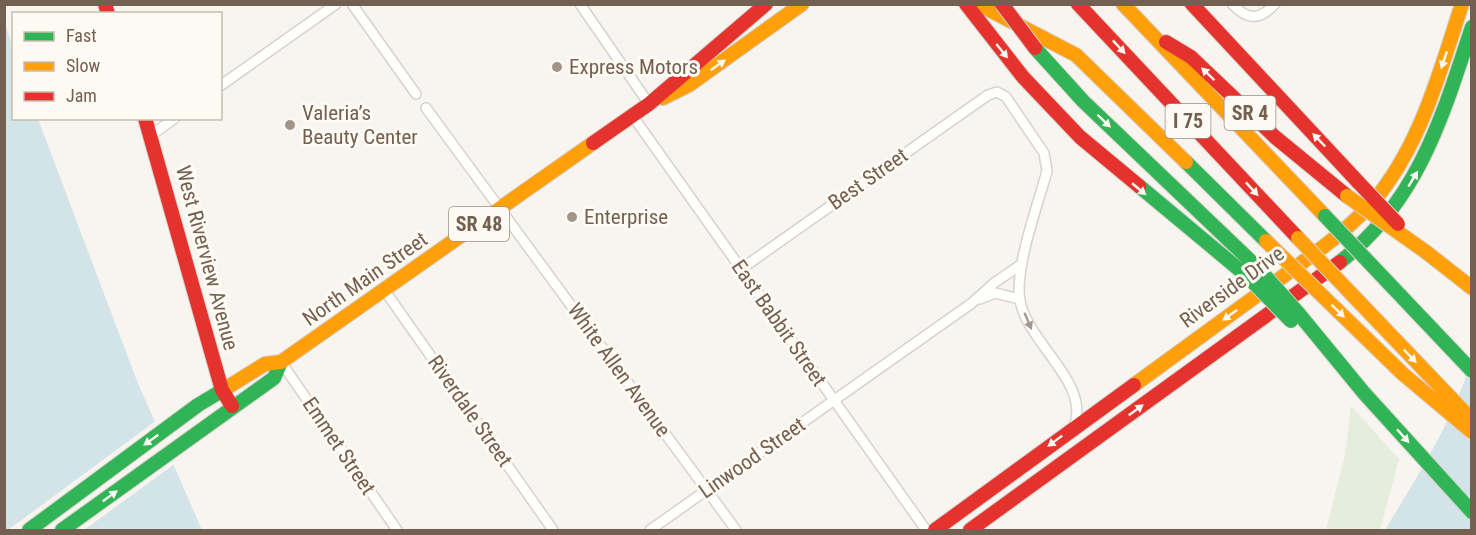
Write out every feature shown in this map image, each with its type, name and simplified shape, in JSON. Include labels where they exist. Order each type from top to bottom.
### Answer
[{"type":"main road","name":"North Main Street","points":[[29,531],[198,405],[265,364],[281,362],[386,291],[649,104],[766,4]]},
{"type":"main road","name":"North Main Street","points":[[649,104],[689,85],[802,4]]},
{"type":"main road","points":[[966,4],[1023,77],[1080,137],[1253,272]]},
{"type":"main road","points":[[978,4],[1076,55],[1403,374],[1472,432]]},
{"type":"main road","points":[[1002,4],[1035,48],[1083,101],[1253,272],[1472,512]]},
{"type":"main road","name":"I 75","points":[[1078,4],[1472,420]]},
{"type":"main road","name":"I 75","points":[[1123,4],[1472,371]]},
{"type":"main road","points":[[1191,4],[1426,252]]},
{"type":"main road","name":"Riverside Drive","points":[[935,531],[1309,257],[1362,214],[1393,176],[1414,140],[1424,118],[1462,4]]},
{"type":"main road","name":"Riverside Drive","points":[[970,531],[1318,278],[1368,237],[1399,200],[1421,165],[1439,127],[1472,27]]},
{"type":"main road","name":"SR 4","points":[[1152,34],[1191,57],[1275,137],[1347,196],[1472,288]]},
{"type":"main road","name":"West Riverview Avenue","points":[[146,120],[222,390],[232,406]]},
{"type":"main road","name":"North Main Street","points":[[62,531],[232,406],[274,378],[281,362]]},
{"type":"street","points":[[222,85],[336,4]]},
{"type":"street","points":[[352,4],[416,94]]},
{"type":"street","points":[[580,4],[649,104]]},
{"type":"street","points":[[1232,4],[1240,13],[1253,18],[1265,15],[1275,5]]},
{"type":"street","name":"Best Street","points":[[741,269],[988,94],[997,92],[1006,97],[1047,162],[1047,171],[1022,264]]},
{"type":"street","name":"White Allen Avenue","points":[[426,108],[736,531]]},
{"type":"street","name":"East Babbit Street","points":[[632,116],[926,531]]},
{"type":"street","points":[[150,136],[172,120]]},
{"type":"street","points":[[1022,264],[1020,299],[1030,328],[1070,384],[1077,399],[1079,416],[1074,427]]},
{"type":"street","name":"Linwood Street","points":[[650,531],[972,303],[994,283],[1022,264]]},
{"type":"street","name":"Riverdale Street","points":[[386,291],[553,531]]},
{"type":"street","name":"Linwood Street","points":[[972,303],[995,293],[1020,299]]},
{"type":"street","name":"Emmet Street","points":[[281,362],[396,531]]},
{"type":"green space","points":[[1351,406],[1399,459],[1380,530],[1326,530],[1345,455]]},
{"type":"shaded area","points":[[4,21],[12,44],[12,120],[38,120],[137,381],[202,530],[5,530]]},
{"type":"shaded area","points":[[1471,361],[1471,530],[1385,530],[1444,427],[1464,383]]},
{"type":"pier","points":[[157,420],[176,463],[84,530],[8,530]]},
{"type":"traffic: fast","points":[[1340,262],[1367,238],[1408,185],[1438,125],[1472,27]]},
{"type":"traffic: fast","points":[[1035,48],[1083,101],[1259,269]]},
{"type":"traffic: fast","points":[[1186,162],[1266,241]]},
{"type":"traffic: fast","points":[[1139,186],[1247,276]]},
{"type":"traffic: fast","points":[[1325,216],[1472,371]]},
{"type":"traffic: fast","points":[[1259,269],[1299,314]]},
{"type":"traffic: fast","points":[[1247,276],[1291,321]]},
{"type":"traffic: fast","points":[[1299,314],[1364,393],[1472,512]]},
{"type":"traffic: fast","points":[[62,530],[274,378],[281,362]]},
{"type":"traffic: fast","points":[[29,530],[198,405],[228,387]]},
{"type":"traffic: slow","points":[[663,98],[689,85],[802,4]]},
{"type":"traffic: slow","points":[[978,4],[1076,55],[1186,162]]},
{"type":"traffic: slow","points":[[1123,4],[1325,216]]},
{"type":"traffic: slow","points":[[1134,385],[1317,252],[1370,205],[1396,171],[1420,125],[1462,4]]},
{"type":"traffic: slow","points":[[228,387],[265,364],[281,362],[593,143]]},
{"type":"traffic: slow","points":[[1347,196],[1426,252]]},
{"type":"traffic: slow","points":[[1298,238],[1471,419]]},
{"type":"traffic: slow","points":[[1266,241],[1403,374],[1472,432]]},
{"type":"traffic: slow","points":[[1426,252],[1472,288]]},
{"type":"traffic: jam","points":[[105,4],[107,12]]},
{"type":"traffic: jam","points":[[593,143],[649,104],[766,4]]},
{"type":"traffic: jam","points":[[966,4],[1023,77],[1080,137],[1139,186]]},
{"type":"traffic: jam","points":[[1002,4],[1035,48]]},
{"type":"traffic: jam","points":[[1078,4],[1298,238]]},
{"type":"traffic: jam","points":[[1192,4],[1359,183]]},
{"type":"traffic: jam","points":[[1166,42],[1191,57],[1275,137],[1347,196]]},
{"type":"traffic: jam","points":[[146,120],[222,390],[232,406]]},
{"type":"traffic: jam","points":[[1359,183],[1398,224]]},
{"type":"traffic: jam","points":[[970,530],[1340,262]]},
{"type":"traffic: jam","points":[[935,530],[1134,385]]},
{"type":"place","name":"Express Motors","points":[[557,67]]},
{"type":"place","name":"Valeria’s Beauty Center","points":[[290,125]]},
{"type":"place","name":"Enterprise","points":[[572,217]]}]
